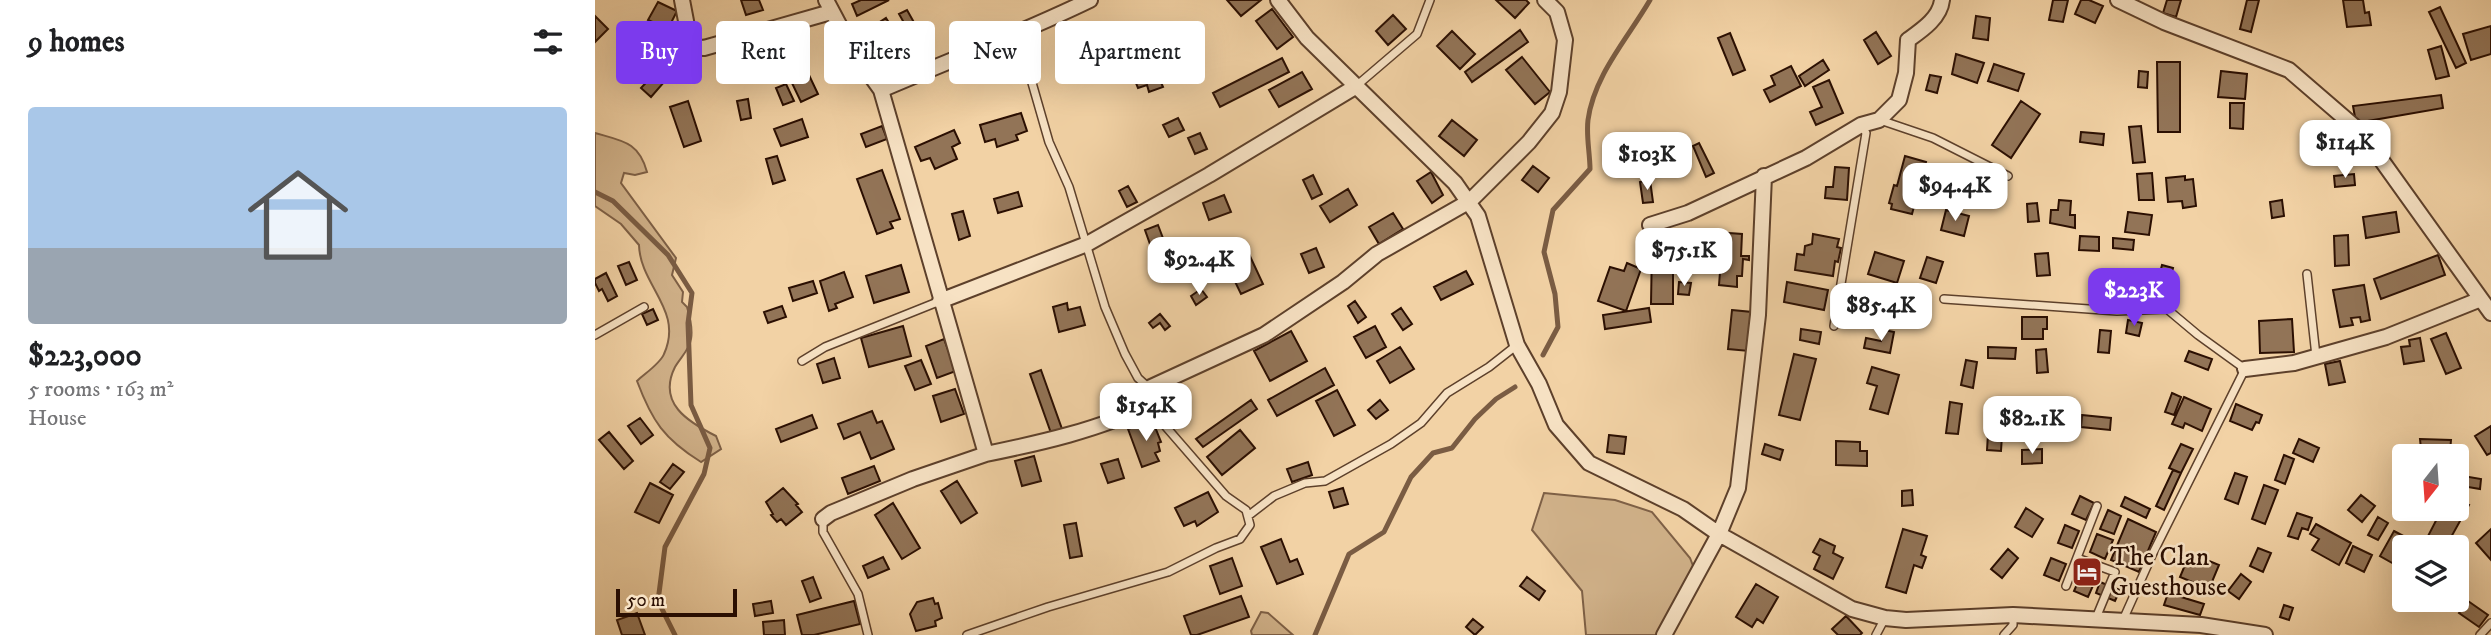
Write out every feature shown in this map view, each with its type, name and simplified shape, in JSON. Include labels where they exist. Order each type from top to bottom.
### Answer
[{"type":"street","points":[[682,0],[690,42],[694,47],[704,48],[829,6],[853,51],[881,90],[986,454]]},
{"type":"street","points":[[1279,0],[1307,38],[1431,158],[1470,201],[1478,216],[1517,345],[1539,383],[1556,425],[1589,463],[1683,509],[1719,534],[1852,609],[1885,618],[1906,620],[2013,615],[2201,625],[2265,635]]},
{"type":"street","points":[[1650,225],[1688,213],[1806,158],[1861,125],[1879,120],[1899,100],[1906,73],[1908,40],[1925,28],[1941,8],[1942,0]]},
{"type":"street","points":[[2118,0],[2164,22],[2289,70],[2362,133],[2491,313]]},
{"type":"street","points":[[1041,21],[1083,2]]},
{"type":"street","points":[[823,519],[831,513],[913,479],[986,454],[1021,447],[1127,416],[1147,405],[1149,388],[1264,335],[1377,254],[1470,201],[1529,142],[1552,113],[1559,92],[1565,40],[1557,12],[1550,2]]},
{"type":"street","points":[[881,90],[949,61]]},
{"type":"street","points":[[940,302],[1087,244],[1209,175],[1355,87]]},
{"type":"street","points":[[1664,635],[1719,534],[1738,488],[1758,315],[1764,176]]},
{"type":"street","points":[[2245,369],[2294,363],[2386,337],[2429,317],[2481,299]]},
{"type":"lane","points":[[1355,87],[1417,34],[1430,0]]},
{"type":"lane","points":[[1032,84],[1049,142],[1069,187],[1105,307],[1138,378],[1149,388]]},
{"type":"lane","points":[[1879,120],[1933,138],[2008,176]]},
{"type":"lane","points":[[1834,326],[1866,133],[1861,125]]},
{"type":"lane","points":[[2307,274],[2316,356]]},
{"type":"lane","points":[[1944,299],[2117,311],[2167,309],[2197,335],[2245,369],[2153,553],[2123,620]]},
{"type":"lane","points":[[802,361],[825,347],[940,302]]},
{"type":"lane","points":[[595,335],[644,307]]},
{"type":"lane","points":[[1248,516],[1274,496],[1305,483],[1325,481],[1391,444],[1421,423],[1447,393],[1489,367],[1517,345]]},
{"type":"lane","points":[[967,635],[1168,572],[1240,539],[1250,525],[1246,510],[1226,496],[1147,405]]},
{"type":"lane","points":[[2066,586],[2097,506]]},
{"type":"lane","points":[[823,519],[823,532],[858,594],[868,635]]},
{"type":"lane","points":[[2077,558],[2115,572],[2096,619]]},
{"type":"lane","points":[[2004,635],[2013,625],[2013,615]]},
{"type":"lane","points":[[1876,635],[1885,618]]},
{"type":"lane","points":[[2480,635],[2491,623]]},
{"type":"shaded area","points":[[595,133],[629,144],[639,154],[647,172],[635,175],[624,173],[621,183],[676,258],[672,275],[683,292],[682,302],[687,307],[692,335],[689,346],[675,367],[670,380],[670,391],[678,410],[686,418],[716,436],[721,449],[701,462],[668,437],[654,418],[637,381],[662,358],[669,338],[669,324],[641,260],[639,245],[621,224],[595,206]]},
{"type":"shaded area","points":[[1544,493],[1615,500],[1652,512],[1690,558],[1695,571],[1659,635],[1586,635],[1582,591],[1532,530]]},
{"type":"shaded area","points":[[1261,612],[1268,613],[1293,635],[1252,635],[1251,631]]},
{"type":"building","points":[[741,0],[759,0],[763,10],[746,15]]},
{"type":"building","points":[[861,0],[889,0],[857,16],[852,4]]},
{"type":"building","points":[[1227,0],[1261,0],[1241,16]]},
{"type":"building","points":[[1496,0],[1526,0],[1529,3],[1515,18]]},
{"type":"building","points":[[2053,0],[2068,0],[2063,22],[2049,20]]},
{"type":"building","points":[[2081,0],[2089,0],[2103,6],[2095,23],[2075,14]]},
{"type":"building","points":[[2167,0],[2181,0],[2176,17],[2163,13]]},
{"type":"building","points":[[2247,0],[2259,0],[2251,32],[2240,29]]},
{"type":"building","points":[[2343,0],[2363,0],[2371,25],[2347,27]]},
{"type":"building","points":[[658,2],[677,11],[672,21],[648,20]]},
{"type":"building","points":[[2440,7],[2466,63],[2456,68],[2429,12]]},
{"type":"building","points":[[1272,9],[1293,37],[1277,49],[1256,21]]},
{"type":"building","points":[[907,10],[913,21],[903,21],[899,14]]},
{"type":"building","points":[[1393,15],[1406,29],[1388,45],[1376,31]]},
{"type":"building","points":[[595,16],[608,29],[595,42]]},
{"type":"building","points":[[1976,16],[1990,18],[1988,40],[1973,38]]},
{"type":"building","points":[[2491,26],[2491,54],[2471,60],[2463,34]]},
{"type":"building","points":[[1520,30],[1528,42],[1472,82],[1465,72]]},
{"type":"building","points":[[1452,31],[1475,54],[1460,69],[1437,46]]},
{"type":"building","points":[[1876,32],[1891,56],[1878,64],[1864,40]]},
{"type":"building","points":[[1730,33],[1745,70],[1733,75],[1718,38]]},
{"type":"building","points":[[2441,46],[2449,76],[2436,79],[2428,50]]},
{"type":"building","points":[[1956,54],[1984,63],[1977,83],[1952,74]]},
{"type":"building","points":[[1522,57],[1550,92],[1535,104],[1506,70]]},
{"type":"building","points":[[1282,58],[1289,72],[1220,107],[1213,93]]},
{"type":"building","points":[[1823,60],[1829,70],[1805,86],[1799,76]]},
{"type":"building","points":[[2157,62],[2180,62],[2180,132],[2158,132]]},
{"type":"building","points":[[1994,64],[2024,74],[2018,91],[1988,81]]},
{"type":"building","points":[[1791,66],[1801,86],[1770,102],[1764,90],[1775,85],[1771,76]]},
{"type":"building","points":[[2139,71],[2148,72],[2147,88],[2138,87]]},
{"type":"building","points":[[2221,71],[2247,74],[2245,99],[2218,97]]},
{"type":"building","points":[[1302,72],[1312,89],[1279,107],[1269,90]]},
{"type":"building","points":[[1930,75],[1941,77],[1937,93],[1926,90]]},
{"type":"building","points":[[810,77],[818,94],[801,102],[792,84],[810,84]]},
{"type":"building","points":[[1829,80],[1843,113],[1816,125],[1810,112],[1822,107],[1813,87]]},
{"type":"building","points":[[645,84],[662,84],[651,97],[641,88]]},
{"type":"building","points":[[786,84],[794,101],[783,105],[776,88]]},
{"type":"building","points":[[1136,84],[1162,84],[1163,87],[1149,92],[1147,85],[1138,88]]},
{"type":"building","points":[[2441,95],[2443,108],[2356,123],[2353,106]]},
{"type":"building","points":[[748,99],[751,118],[741,120],[737,101]]},
{"type":"building","points":[[688,101],[701,141],[684,147],[670,107]]},
{"type":"building","points":[[2021,101],[2040,114],[2011,158],[1992,145]]},
{"type":"building","points":[[2230,103],[2244,103],[2243,129],[2230,128]]},
{"type":"building","points":[[1021,113],[1027,131],[1016,135],[1018,140],[997,147],[995,139],[985,142],[980,125]]},
{"type":"building","points":[[1178,118],[1184,130],[1169,137],[1163,125]]},
{"type":"building","points":[[802,119],[808,137],[781,146],[774,129]]},
{"type":"building","points":[[1452,120],[1477,140],[1464,156],[1439,136]]},
{"type":"building","points":[[882,126],[887,139],[866,147],[861,134]]},
{"type":"building","points":[[2141,126],[2145,162],[2133,163],[2129,127]]},
{"type":"building","points":[[954,130],[960,143],[952,147],[957,159],[935,169],[930,158],[921,161],[915,147]]},
{"type":"building","points":[[2081,132],[2104,134],[2103,145],[2080,142]]},
{"type":"building","points":[[1200,133],[1207,149],[1195,154],[1188,138]]},
{"type":"building","points":[[1679,143],[1683,153],[1656,163],[1653,152]]},
{"type":"building","points":[[1699,143],[1714,173],[1706,177],[1693,146]]},
{"type":"building","points":[[777,156],[785,180],[773,184],[766,159]]},
{"type":"building","points":[[1905,156],[1926,162],[1912,214],[1891,209],[1892,204],[1889,203]]},
{"type":"building","points":[[1533,166],[1549,178],[1538,192],[1522,180]]},
{"type":"building","points":[[1835,167],[1849,168],[1847,200],[1825,198],[1826,187],[1833,187]]},
{"type":"building","points":[[882,170],[900,219],[890,222],[893,228],[877,234],[857,179]]},
{"type":"building","points":[[1431,172],[1443,195],[1432,203],[1417,181]]},
{"type":"building","points":[[2152,173],[2154,200],[2139,200],[2137,174]]},
{"type":"building","points":[[2354,174],[2355,185],[2335,187],[2334,176]]},
{"type":"building","points":[[1313,175],[1322,194],[1312,199],[1303,180]]},
{"type":"building","points":[[2185,176],[2185,180],[2193,179],[2196,206],[2183,208],[2182,201],[2168,202],[2166,178]]},
{"type":"building","points":[[1650,180],[1653,202],[1643,203],[1640,182]]},
{"type":"building","points":[[1128,186],[1137,202],[1127,207],[1119,191]]},
{"type":"building","points":[[1348,189],[1357,205],[1330,222],[1320,206]]},
{"type":"building","points":[[1018,192],[1022,206],[998,213],[994,199]]},
{"type":"building","points":[[1224,195],[1231,212],[1209,220],[1203,203]]},
{"type":"building","points":[[2059,200],[2071,201],[2070,215],[2075,215],[2075,228],[2050,223],[2051,210],[2058,210]]},
{"type":"building","points":[[2282,200],[2284,216],[2272,218],[2270,202]]},
{"type":"building","points":[[2037,203],[2039,221],[2028,222],[2027,204]]},
{"type":"building","points":[[1946,210],[1969,216],[1964,236],[1941,230]]},
{"type":"building","points":[[963,211],[970,236],[959,240],[952,214]]},
{"type":"building","points":[[2128,212],[2152,215],[2149,235],[2125,232]]},
{"type":"building","points":[[2396,212],[2399,232],[2366,238],[2363,217]]},
{"type":"building","points":[[1393,213],[1403,229],[1379,244],[1369,227]]},
{"type":"building","points":[[1158,225],[1175,270],[1161,275],[1145,230]]},
{"type":"building","points":[[1729,233],[1742,234],[1741,256],[1749,256],[1749,260],[1743,259],[1742,276],[1737,276],[1737,287],[1719,285],[1721,259],[1717,258],[1718,240],[1729,241]]},
{"type":"building","points":[[1813,234],[1839,239],[1837,247],[1841,248],[1838,262],[1835,261],[1833,276],[1795,270],[1797,254],[1804,255],[1805,246],[1812,244]]},
{"type":"building","points":[[2348,235],[2349,265],[2335,266],[2334,236]]},
{"type":"building","points":[[2080,236],[2099,237],[2099,251],[2079,250]]},
{"type":"building","points":[[2113,238],[2134,240],[2133,250],[2113,248]]},
{"type":"building","points":[[1652,247],[1673,248],[1673,304],[1651,304]]},
{"type":"building","points":[[1316,248],[1324,267],[1309,273],[1301,254]]},
{"type":"building","points":[[1875,252],[1904,261],[1897,283],[1868,274]]},
{"type":"building","points":[[2048,253],[2050,275],[2037,276],[2035,254]]},
{"type":"building","points":[[1249,254],[1263,284],[1241,294],[1227,265]]},
{"type":"building","points":[[2438,255],[2445,275],[2381,299],[2374,279]]},
{"type":"building","points":[[1927,257],[1943,262],[1936,283],[1920,278]]},
{"type":"building","points":[[629,262],[637,280],[626,285],[618,266]]},
{"type":"building","points":[[1627,263],[1641,269],[1626,311],[1598,301],[1610,267],[1624,271]]},
{"type":"building","points":[[901,265],[909,292],[874,303],[866,276]]},
{"type":"building","points":[[2162,265],[2173,268],[2168,287],[2157,284]]},
{"type":"building","points":[[1466,271],[1473,284],[1441,300],[1434,287]]},
{"type":"building","points":[[844,272],[853,297],[835,304],[837,308],[829,311],[820,281]]},
{"type":"building","points":[[606,273],[617,296],[608,301],[602,289],[599,291],[595,283],[595,279]]},
{"type":"building","points":[[813,281],[817,293],[793,301],[789,288]]},
{"type":"building","points":[[1679,282],[1691,283],[1689,295],[1678,294]]},
{"type":"building","points":[[1787,282],[1828,290],[1824,310],[1784,302]]},
{"type":"building","points":[[2364,285],[2370,320],[2361,322],[2360,317],[2351,318],[2353,325],[2340,327],[2333,290]]},
{"type":"building","points":[[1201,289],[1207,297],[1196,305],[1191,296]]},
{"type":"building","points":[[1355,301],[1366,317],[1358,323],[1348,306]]},
{"type":"building","points":[[1067,303],[1068,310],[1080,307],[1085,325],[1059,332],[1053,307]]},
{"type":"building","points":[[782,306],[786,317],[768,323],[764,312]]},
{"type":"building","points":[[1401,308],[1412,324],[1403,330],[1392,314]]},
{"type":"building","points":[[1649,308],[1651,322],[1605,329],[1603,315]]},
{"type":"building","points":[[653,309],[658,320],[647,325],[642,314]]},
{"type":"building","points":[[1732,310],[1752,312],[1749,351],[1728,349]]},
{"type":"building","points":[[1160,314],[1170,326],[1165,330],[1160,323],[1153,328],[1149,323]]},
{"type":"building","points":[[2022,317],[2047,317],[2047,329],[2043,329],[2043,339],[2022,339]]},
{"type":"building","points":[[2292,319],[2294,352],[2260,353],[2259,321]]},
{"type":"building","points":[[2128,320],[2142,323],[2139,336],[2126,333]]},
{"type":"building","points":[[903,326],[911,356],[869,367],[861,338]]},
{"type":"building","points":[[1375,326],[1386,347],[1366,358],[1354,337]]},
{"type":"building","points":[[1801,329],[1821,332],[1819,344],[1800,340]]},
{"type":"building","points":[[1884,330],[1894,332],[1890,353],[1864,348],[1866,338],[1881,341]]},
{"type":"building","points":[[2100,330],[2111,331],[2109,353],[2098,352]]},
{"type":"building","points":[[1291,331],[1307,361],[1270,381],[1254,351]]},
{"type":"building","points":[[2446,333],[2461,368],[2446,374],[2431,339]]},
{"type":"building","points":[[2420,338],[2424,361],[2404,364],[2401,347],[2410,346],[2409,340]]},
{"type":"building","points":[[944,339],[956,371],[937,378],[926,346]]},
{"type":"building","points":[[1400,347],[1414,369],[1390,383],[1377,361]]},
{"type":"building","points":[[1988,347],[2016,348],[2015,359],[1988,358]]},
{"type":"building","points":[[2046,349],[2048,372],[2037,373],[2036,350]]},
{"type":"building","points":[[2189,351],[2212,359],[2208,370],[2185,361]]},
{"type":"building","points":[[1794,354],[1816,359],[1800,420],[1779,415]]},
{"type":"building","points":[[834,358],[840,378],[823,383],[817,364]]},
{"type":"building","points":[[921,360],[931,384],[915,390],[905,366]]},
{"type":"building","points":[[1966,360],[1977,362],[1973,388],[1961,385]]},
{"type":"building","points":[[2340,361],[2345,382],[2329,385],[2325,364]]},
{"type":"building","points":[[1872,367],[1899,375],[1888,414],[1870,409],[1877,386],[1867,383]]},
{"type":"building","points":[[1325,368],[1334,385],[1277,416],[1268,400]]},
{"type":"building","points":[[1041,370],[1062,429],[1051,433],[1030,374]]},
{"type":"building","points":[[955,389],[964,414],[941,422],[933,396]]},
{"type":"building","points":[[1337,390],[1355,425],[1334,436],[1316,401]]},
{"type":"building","points":[[2172,393],[2181,397],[2174,415],[2165,412]]},
{"type":"building","points":[[2184,397],[2211,409],[2202,431],[2185,423],[2183,428],[2172,424]]},
{"type":"building","points":[[1251,400],[1257,409],[1203,447],[1196,439]]},
{"type":"building","points":[[1380,400],[1388,410],[1376,419],[1368,410]]},
{"type":"building","points":[[1950,402],[1962,404],[1958,434],[1946,433]]},
{"type":"building","points":[[2236,404],[2262,415],[2252,430],[2230,421]]},
{"type":"building","points":[[872,411],[877,423],[882,421],[894,449],[871,459],[860,432],[844,439],[838,424]]},
{"type":"building","points":[[812,415],[817,428],[781,442],[776,429]]},
{"type":"building","points":[[2082,415],[2111,418],[2110,430],[2081,427]]},
{"type":"building","points":[[640,418],[653,435],[641,444],[628,426]]},
{"type":"building","points":[[1989,418],[2003,419],[2001,451],[1987,450]]},
{"type":"building","points":[[1150,422],[1161,442],[1158,443],[1160,451],[1155,453],[1159,461],[1142,467],[1128,429]]},
{"type":"building","points":[[2491,426],[2491,453],[2487,455],[2475,436]]},
{"type":"building","points":[[1240,430],[1255,448],[1222,475],[1207,457]]},
{"type":"building","points":[[609,432],[633,461],[624,469],[599,440]]},
{"type":"building","points":[[1609,435],[1626,437],[1624,454],[1607,452]]},
{"type":"building","points":[[2299,439],[2319,448],[2313,462],[2293,453]]},
{"type":"building","points":[[2420,439],[2451,440],[2451,444],[2420,444]]},
{"type":"building","points":[[1836,441],[1860,442],[1860,451],[1867,451],[1867,466],[1836,465]]},
{"type":"building","points":[[1765,444],[1783,450],[1780,460],[1762,454]]},
{"type":"building","points":[[2181,444],[2193,449],[2181,473],[2169,468]]},
{"type":"building","points":[[2042,449],[2042,463],[2022,464],[2022,450]]},
{"type":"building","points":[[2284,455],[2294,459],[2285,484],[2275,480]]},
{"type":"building","points":[[1034,456],[1041,481],[1022,486],[1015,461]]},
{"type":"building","points":[[1118,459],[1124,478],[1108,483],[1101,464]]},
{"type":"building","points":[[1308,462],[1312,475],[1292,482],[1287,469]]},
{"type":"building","points":[[673,464],[684,472],[670,489],[660,482]]},
{"type":"building","points":[[874,466],[880,481],[848,494],[842,478]]},
{"type":"building","points":[[2173,470],[2181,473],[2164,510],[2156,506]]},
{"type":"building","points":[[2235,473],[2247,477],[2238,504],[2225,499]]},
{"type":"building","points":[[2469,477],[2481,479],[2480,489],[2469,487]]},
{"type":"building","points":[[957,481],[977,513],[961,523],[941,491]]},
{"type":"building","points":[[650,483],[673,495],[659,523],[635,512]]},
{"type":"building","points":[[2264,485],[2278,490],[2265,524],[2252,519]]},
{"type":"building","points":[[783,488],[802,512],[786,525],[781,519],[777,522],[766,502]]},
{"type":"building","points":[[1343,488],[1348,504],[1334,508],[1329,492]]},
{"type":"building","points":[[1912,490],[1913,505],[1902,506],[1902,491]]},
{"type":"building","points":[[1208,492],[1218,512],[1197,526],[1195,521],[1184,526],[1175,508]]},
{"type":"building","points":[[2361,495],[2375,506],[2362,522],[2348,510]]},
{"type":"building","points":[[2080,496],[2094,503],[2086,520],[2072,514]]},
{"type":"building","points":[[2125,497],[2150,509],[2146,518],[2121,506]]},
{"type":"building","points":[[893,503],[920,548],[902,559],[875,515]]},
{"type":"building","points":[[2026,508],[2043,519],[2032,537],[2015,527]]},
{"type":"building","points":[[2108,510],[2121,516],[2114,534],[2100,529]]},
{"type":"building","points":[[2297,513],[2312,518],[2308,530],[2302,528],[2298,539],[2288,536]]},
{"type":"building","points":[[2378,517],[2388,523],[2378,540],[2368,535]]},
{"type":"building","points":[[2128,519],[2156,532],[2139,572],[2111,560]]},
{"type":"building","points":[[2435,522],[2460,522],[2452,535],[2429,535]]},
{"type":"building","points":[[1076,523],[1082,556],[1070,558],[1064,525]]},
{"type":"building","points":[[2316,524],[2351,543],[2339,565],[2312,550],[2319,539],[2310,534]]},
{"type":"building","points":[[2065,525],[2079,531],[2072,548],[2058,543]]},
{"type":"building","points":[[1903,529],[1927,536],[1921,555],[1926,557],[1922,568],[1914,565],[1906,593],[1886,587]]},
{"type":"building","points":[[2491,529],[2491,560],[2476,543]]},
{"type":"building","points":[[2394,531],[2402,535],[2392,535],[2392,563],[2380,556]]},
{"type":"building","points":[[2097,534],[2113,540],[2105,559],[2090,552]]},
{"type":"building","points":[[1281,539],[1290,562],[1297,559],[1303,574],[1277,584],[1261,547]]},
{"type":"building","points":[[1820,539],[1835,546],[1833,553],[1843,558],[1833,579],[1814,569],[1820,556],[1813,552]]},
{"type":"building","points":[[2353,546],[2372,555],[2364,572],[2346,563]]},
{"type":"building","points":[[2258,548],[2271,553],[2263,572],[2250,566]]},
{"type":"building","points":[[2008,549],[2018,558],[2002,578],[1991,569]]},
{"type":"building","points":[[2190,553],[2219,565],[2209,589],[2180,577]]},
{"type":"building","points":[[883,557],[889,569],[868,578],[863,566]]},
{"type":"building","points":[[1232,558],[1242,586],[1220,594],[1210,566]]},
{"type":"building","points":[[2051,558],[2066,564],[2059,581],[2044,575]]},
{"type":"building","points":[[2241,574],[2251,582],[2239,599],[2228,591]]},
{"type":"building","points":[[2081,575],[2095,581],[2088,597],[2074,591]]},
{"type":"building","points":[[813,577],[821,598],[810,602],[802,581]]},
{"type":"building","points":[[1527,577],[1545,591],[1539,600],[1520,586]]},
{"type":"building","points":[[2100,582],[2120,590],[2115,601],[2096,593]]},
{"type":"building","points":[[1756,584],[1778,597],[1763,623],[1757,619],[1752,627],[1736,617]]},
{"type":"building","points":[[2168,593],[2204,604],[2200,615],[2164,605]]},
{"type":"building","points":[[1241,596],[1249,617],[1191,635],[1184,616]]},
{"type":"building","points":[[933,598],[935,604],[938,603],[942,618],[935,621],[936,626],[916,631],[910,614],[917,602]]},
{"type":"building","points":[[771,601],[773,613],[755,616],[753,604]]},
{"type":"building","points":[[854,601],[860,624],[814,635],[802,635],[797,615]]},
{"type":"building","points":[[2469,602],[2488,615],[2479,627],[2459,613],[2469,612]]},
{"type":"building","points":[[2284,605],[2293,608],[2289,620],[2280,617]]},
{"type":"building","points":[[637,613],[645,635],[622,635],[617,620]]},
{"type":"building","points":[[1846,616],[1862,633],[1860,635],[1838,635],[1832,629]]},
{"type":"building","points":[[1473,619],[1483,627],[1475,635],[1466,627]]},
{"type":"building","points":[[784,620],[785,635],[764,635],[763,622]]},
{"type":"waterway","points":[[1543,355],[1558,327],[1555,294],[1544,252],[1553,210],[1590,169],[1588,120],[1591,103],[1604,72],[1650,0]]},
{"type":"waterway","points":[[595,192],[613,201],[668,255],[692,293],[688,323],[691,405],[710,448],[704,474],[665,547],[658,601],[675,635]]},
{"type":"waterway","points":[[1315,635],[1349,554],[1384,532],[1411,477],[1433,453],[1452,448],[1475,419],[1496,399],[1515,387]]},
{"type":"place","name":"The Clan Guesthouse","points":[[2087,572]]}]
